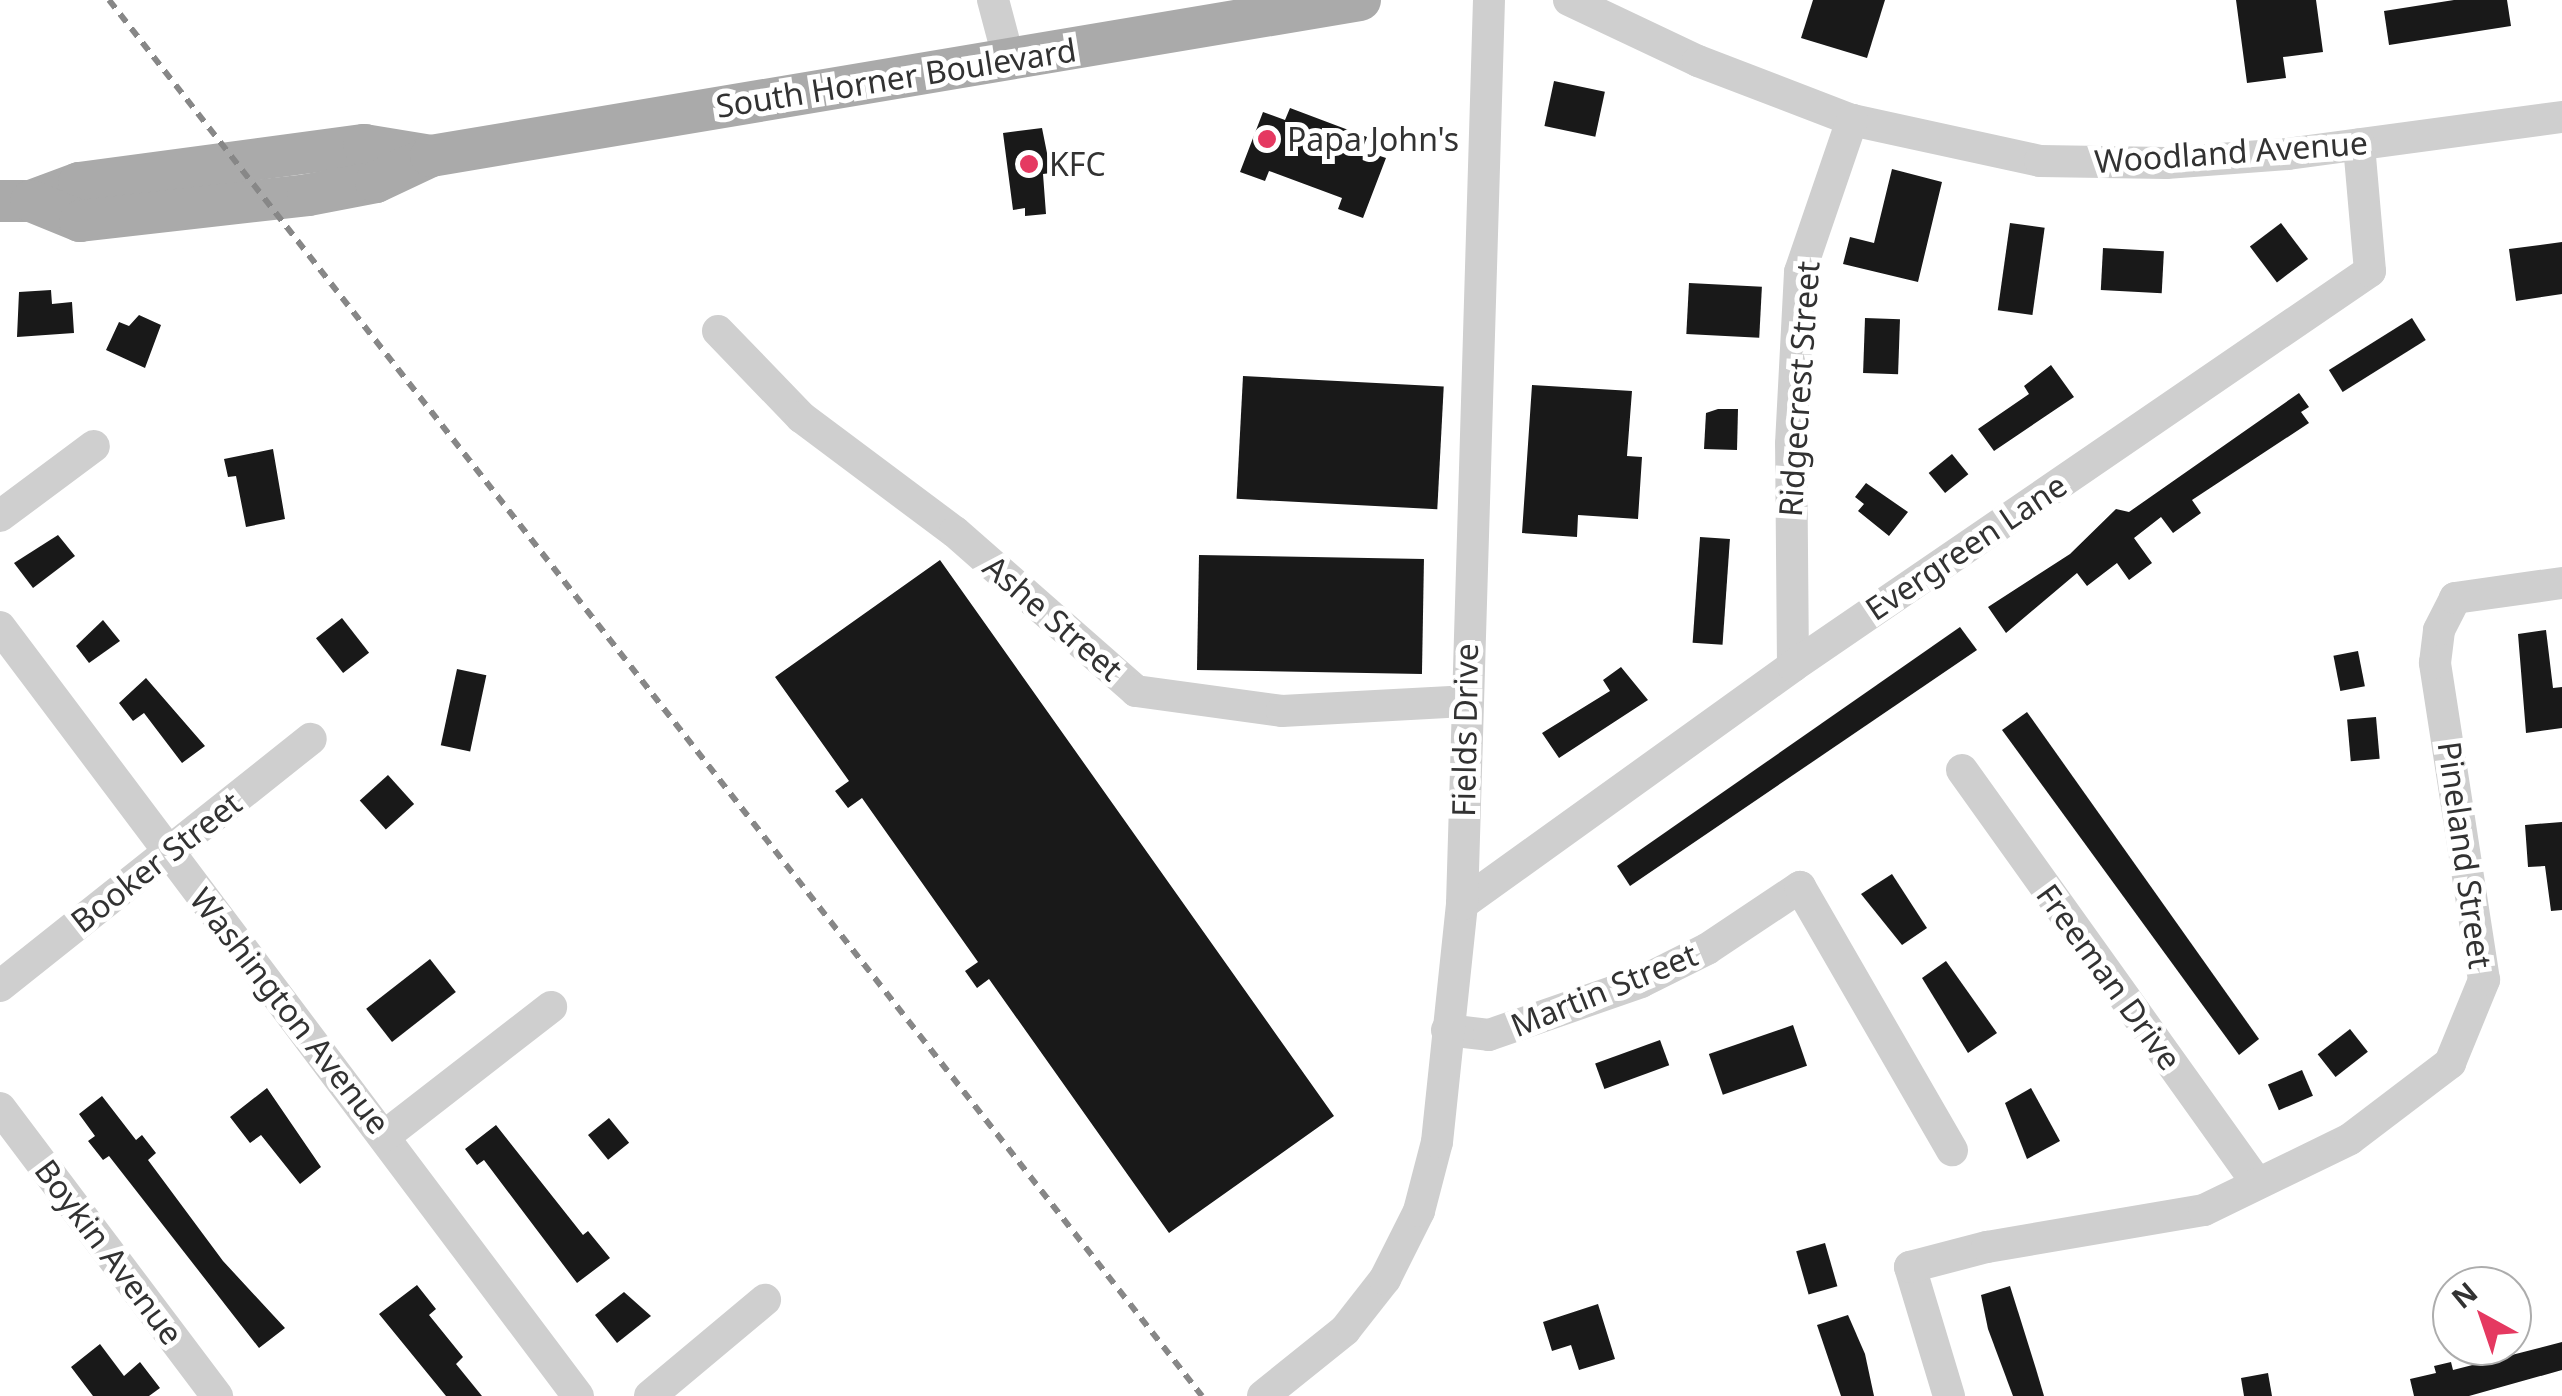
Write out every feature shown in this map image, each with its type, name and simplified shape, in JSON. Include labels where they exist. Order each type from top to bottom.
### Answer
[{"type":"main road","name":"South Horner Boulevard","points":[[16,201],[80,221],[242,205],[376,182],[431,156],[1360,0]]},
{"type":"street","points":[[993,0],[1009,60]]},
{"type":"street","name":"Fields Drive","points":[[1263,1396],[1345,1330],[1385,1279],[1419,1212],[1437,1142],[1462,904],[1465,701],[1489,0]]},
{"type":"street","name":"Woodland Avenue","points":[[1569,0],[1698,61],[1852,120],[2040,161],[2166,163],[2359,144],[2562,117]]},
{"type":"street","name":"Ridgecrest Street","points":[[1792,666],[1790,462],[1800,272],[1852,120]]},
{"type":"street","name":"Evergreen Lane","points":[[1462,904],[1792,666],[2370,271],[2359,144]]},
{"type":"street","name":"Ashe Street","points":[[718,331],[801,417],[955,532],[1136,691],[1282,712],[1465,701]]},
{"type":"street","points":[[0,516],[94,446]]},
{"type":"street","name":"Pineland Street","points":[[1949,1396],[1910,1267],[1987,1247],[2204,1210],[2350,1139],[2450,1063],[2474,1017],[2484,980],[2483,943],[2435,662],[2440,630],[2455,598],[2562,583]]},
{"type":"street","name":"Washington Avenue","points":[[0,627],[386,1135],[578,1396]]},
{"type":"street","name":"Booker Street","points":[[0,986],[312,738]]},
{"type":"street","name":"Freeman Drive","points":[[1962,770],[2257,1183]]},
{"type":"street","name":"Martin Street","points":[[1447,1030],[1489,1035],[1641,982],[1707,949],[1800,888],[1952,1150]]},
{"type":"street","points":[[386,1135],[551,1006]]},
{"type":"street","name":"Boykin Avenue","points":[[0,1108],[218,1396]]},
{"type":"street","points":[[650,1396],[765,1300]]},
{"type":"building","points":[[1813,0],[1885,0],[1867,58],[1801,38]]},
{"type":"building","points":[[2236,0],[2316,0],[2323,52],[2283,57],[2286,78],[2247,83]]},
{"type":"building","points":[[2454,0],[2507,0],[2511,26],[2389,45],[2384,11]]},
{"type":"building","points":[[1554,81],[1605,92],[1595,137],[1544,126]]},
{"type":"building","points":[[1290,108],[1367,137],[1362,150],[1386,158],[1363,218],[1338,209],[1342,198],[1269,171],[1265,181],[1240,172],[1263,112],[1285,120]]},
{"type":"building","name":"KFC","points":[[1042,128],[1051,173],[1043,174],[1046,214],[1025,216],[1025,208],[1013,210],[1003,133]]},
{"type":"building","points":[[1892,169],[1942,182],[1918,282],[1843,264],[1850,237],[1874,243]]},
{"type":"building","points":[[2010,223],[2045,228],[2032,315],[1998,310]]},
{"type":"building","points":[[2281,223],[2308,259],[2277,282],[2250,246]]},
{"type":"building","points":[[2562,242],[2562,294],[2516,301],[2509,249]]},
{"type":"building","points":[[2103,248],[2164,251],[2162,293],[2101,290]]},
{"type":"building","points":[[1689,283],[1762,287],[1759,338],[1686,334]]},
{"type":"building","points":[[51,290],[52,304],[72,302],[74,333],[17,337],[19,292]]},
{"type":"building","points":[[139,315],[161,325],[145,368],[106,350],[119,322],[129,326]]},
{"type":"building","points":[[1865,318],[1900,319],[1898,374],[1863,373]]},
{"type":"building","points":[[2412,318],[2426,340],[2343,392],[2329,370]]},
{"type":"building","points":[[2051,365],[2074,397],[1994,451],[1978,429],[2029,394],[2024,386]]},
{"type":"building","points":[[1243,376],[1444,387],[1437,509],[1237,499]]},
{"type":"building","points":[[1532,385],[1632,391],[1627,456],[1642,457],[1638,519],[1578,515],[1577,537],[1522,533]]},
{"type":"building","points":[[2299,393],[2309,407],[2301,412],[2309,423],[2192,500],[2201,513],[2173,533],[2161,517],[2134,538],[2152,563],[2129,580],[2117,563],[2087,586],[2077,573],[2006,633],[1988,607],[2070,554],[2116,509],[2129,512]]},
{"type":"building","points":[[1738,409],[1737,450],[1704,449],[1706,413]]},
{"type":"building","points":[[273,449],[285,519],[246,527],[236,476],[228,477],[224,459]]},
{"type":"building","points":[[1952,454],[1968,474],[1945,493],[1929,473]]},
{"type":"building","points":[[1866,483],[1908,512],[1889,536],[1858,511],[1864,504],[1855,497]]},
{"type":"building","points":[[58,535],[75,556],[33,588],[14,563]]},
{"type":"building","points":[[1700,537],[1730,539],[1723,645],[1693,643]]},
{"type":"building","points":[[1199,555],[1424,559],[1422,674],[1197,670]]},
{"type":"building","points":[[940,560],[1334,1116],[1169,1233],[989,979],[977,988],[965,971],[978,962],[862,798],[848,808],[835,791],[849,781],[775,677]]},
{"type":"building","points":[[342,618],[369,653],[343,673],[316,638]]},
{"type":"building","points":[[103,620],[120,641],[89,663],[76,646]]},
{"type":"building","points":[[1960,627],[1977,650],[1630,886],[1617,866]]},
{"type":"building","points":[[2546,630],[2553,688],[2562,687],[2562,728],[2526,733],[2518,634]]},
{"type":"building","points":[[2358,651],[2365,686],[2340,691],[2333,656]]},
{"type":"building","points":[[1621,667],[1648,700],[1559,758],[1542,733],[1610,691],[1603,680]]},
{"type":"building","points":[[457,669],[486,675],[470,752],[441,745]]},
{"type":"building","points":[[146,678],[205,746],[182,763],[144,713],[133,721],[119,703]]},
{"type":"building","points":[[2027,712],[2259,1039],[2239,1055],[2002,730]]},
{"type":"building","points":[[2376,717],[2380,759],[2351,761],[2347,720]]},
{"type":"building","points":[[388,775],[414,804],[386,829],[360,800]]},
{"type":"building","points":[[2562,822],[2562,910],[2551,911],[2545,866],[2528,867],[2525,825]]},
{"type":"building","points":[[1892,874],[1927,928],[1902,945],[1861,894]]},
{"type":"building","points":[[430,959],[456,992],[392,1042],[366,1009]]},
{"type":"building","points":[[1946,961],[1997,1033],[1968,1053],[1922,978]]},
{"type":"building","points":[[1793,1025],[1807,1066],[1723,1095],[1709,1054]]},
{"type":"building","points":[[2350,1029],[2368,1052],[2336,1077],[2318,1054]]},
{"type":"building","points":[[1660,1040],[1669,1065],[1604,1089],[1595,1064]]},
{"type":"building","points":[[2302,1070],[2313,1096],[2279,1110],[2268,1084]]},
{"type":"building","points":[[267,1088],[321,1167],[300,1184],[261,1135],[250,1143],[230,1117]]},
{"type":"building","points":[[2031,1088],[2060,1141],[2027,1159],[2005,1103]]},
{"type":"building","points":[[102,1096],[136,1140],[142,1135],[156,1153],[148,1160],[223,1261],[285,1328],[259,1348],[109,1156],[103,1160],[88,1141],[95,1136],[79,1114]]},
{"type":"building","points":[[609,1118],[629,1143],[608,1160],[588,1135]]},
{"type":"building","points":[[496,1125],[583,1235],[588,1231],[610,1258],[577,1283],[484,1160],[477,1165],[465,1149]]},
{"type":"building","points":[[1825,1243],[1837,1286],[1809,1295],[1796,1251]]},
{"type":"building","points":[[417,1285],[436,1309],[429,1315],[463,1357],[456,1364],[482,1396],[446,1396],[379,1314]]},
{"type":"building","points":[[2010,1286],[2044,1396],[2013,1396],[1988,1329],[1981,1295]]},
{"type":"building","points":[[624,1292],[651,1316],[617,1343],[595,1315]]},
{"type":"building","points":[[1598,1304],[1615,1359],[1579,1370],[1571,1345],[1552,1351],[1543,1322]]},
{"type":"building","points":[[1848,1315],[1865,1354],[1874,1396],[1841,1396],[1817,1325]]},
{"type":"building","points":[[2562,1342],[2562,1370],[2469,1396],[2414,1396],[2410,1379],[2436,1373],[2434,1366],[2452,1366],[2453,1370],[2469,1366],[2532,1366],[2532,1350]]},
{"type":"building","points":[[100,1344],[124,1376],[140,1362],[160,1388],[149,1396],[93,1396],[71,1367]]},
{"type":"building","points":[[2268,1373],[2272,1396],[2244,1396],[2241,1378]]},
{"type":"railway","points":[[109,0],[1202,1396]]},
{"type":"place","name":"Papa John's","points":[[1267,139]]},
{"type":"place","name":"KFC","points":[[1029,164]]}]
